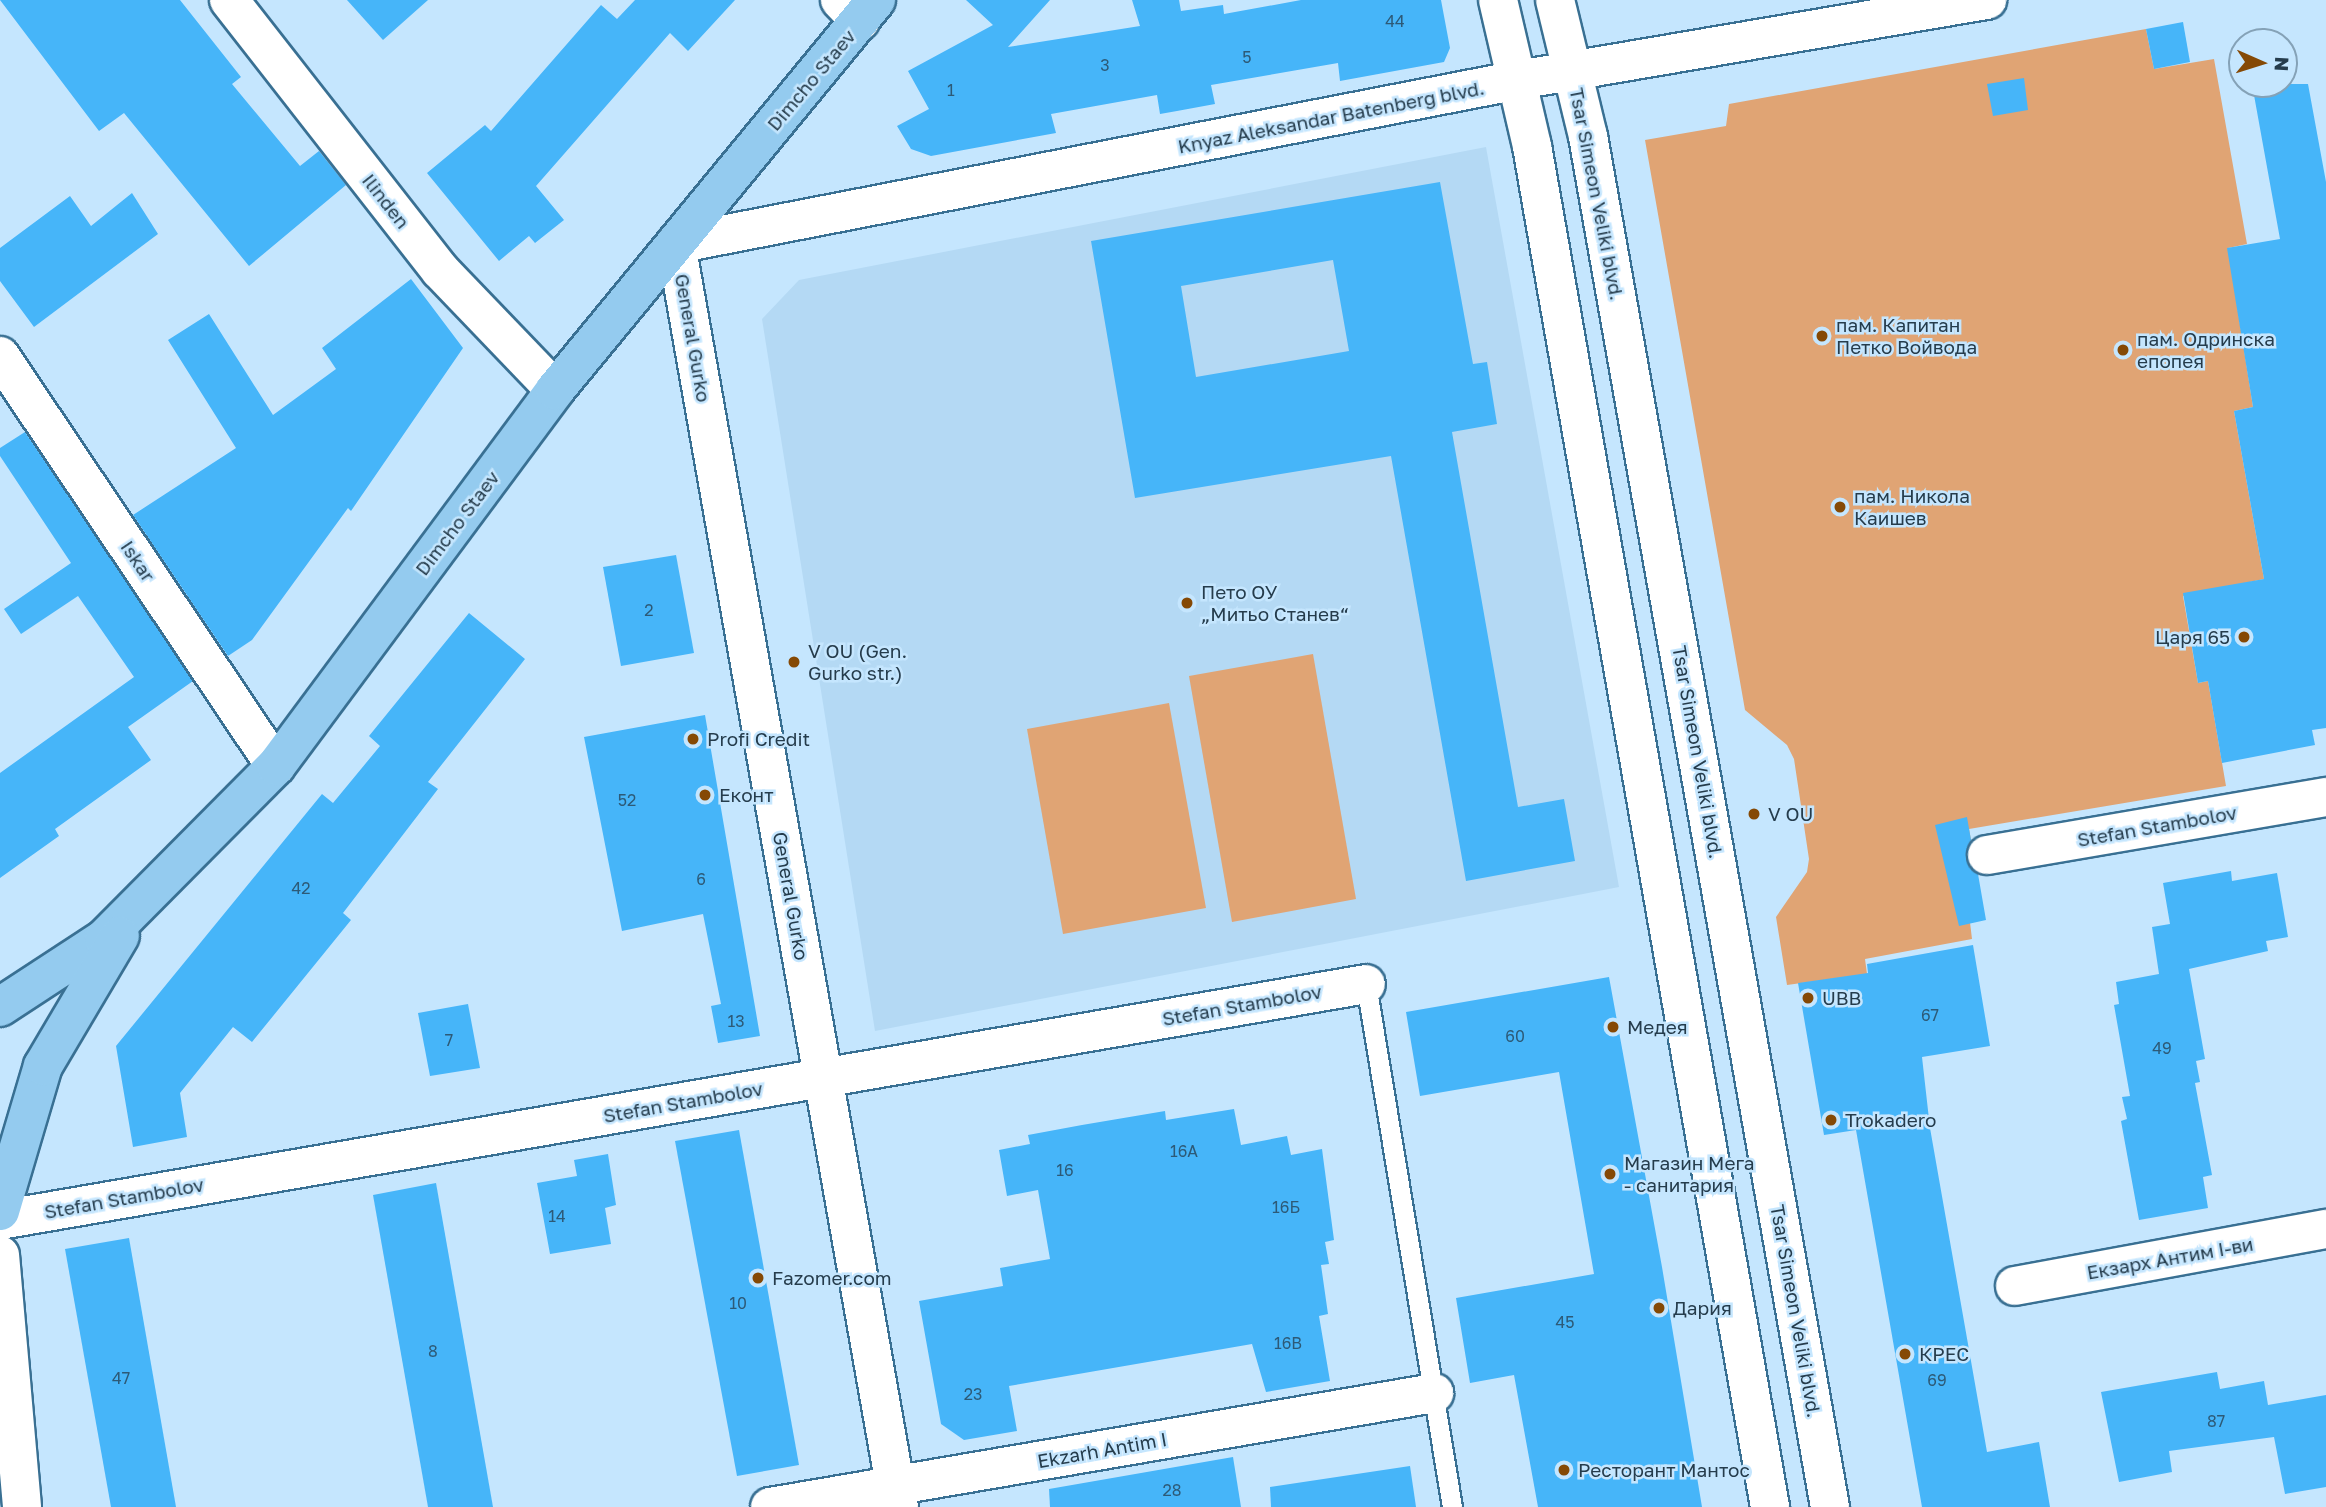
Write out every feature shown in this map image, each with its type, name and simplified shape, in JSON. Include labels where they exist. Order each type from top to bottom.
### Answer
[{"type":"main road","name":"Dimcho Staev","points":[[0,1007],[104,939],[276,766],[555,390],[676,244],[859,7]]},
{"type":"main road","points":[[0,1211],[43,1066],[135,910]]},
{"type":"street","name":"Ilinden","points":[[229,0],[440,270],[555,390]]},
{"type":"street","points":[[1498,0],[1518,80],[1669,908],[1770,1507]]},
{"type":"street","name":"Tsar Simeon Veliki blvd.","points":[[1555,0],[1574,71],[1830,1507]]},
{"type":"street","name":"Knyaz Aleksandar Batenberg blvd.","points":[[676,244],[1518,80],[1987,0]]},
{"type":"street","name":"General Gurko","points":[[676,244],[897,1496]]},
{"type":"street","name":"Iskar","points":[[0,356],[276,766]]},
{"type":"street","name":"Stefan Stambolov","points":[[1987,855],[2326,797]]},
{"type":"street","name":"Stefan Stambolov","points":[[0,1220],[1366,984]]},
{"type":"street","name":"Екзарх Антим I-ви","points":[[2015,1286],[2326,1229]]},
{"type":"street","points":[[0,1255],[21,1507]]},
{"type":"street","name":"Ekzarh Antim I","points":[[771,1507],[897,1496],[1434,1393]]},
{"type":"street","points":[[0,1428],[21,1507]]},
{"type":"lane","points":[[1366,984],[1452,1507]]},
{"type":"shaded area","points":[[2146,29],[2154,69],[2214,59],[2247,244],[2228,248],[2253,407],[2234,411],[2264,579],[2183,596],[2198,683],[2208,681],[2226,786],[1969,829],[1975,861],[1963,864],[1972,939],[1865,959],[1867,974],[1787,985],[1776,917],[1807,872],[1809,859],[1794,759],[1787,745],[1745,710],[1645,140],[1726,126],[1729,104]]},
{"type":"shaded area","name":"Пето ОУ „Митьо Станев“","points":[[1486,147],[1619,887],[875,1031],[762,319],[799,280]]},
{"type":"shaded area","points":[[1313,654],[1356,899],[1232,922],[1189,676]]},
{"type":"shaded area","points":[[1169,703],[1206,908],[1063,934],[1027,729]]},
{"type":"building","points":[[0,0],[180,0],[241,77],[232,84],[300,166],[319,151],[346,185],[249,266],[124,113],[99,131]]},
{"type":"building","points":[[347,0],[428,0],[383,40]]},
{"type":"building","points":[[635,0],[735,0],[688,51],[670,33],[536,186],[564,220],[535,243],[529,236],[499,261],[427,173],[485,125],[491,131],[601,5],[617,19]]},
{"type":"building","points":[[966,0],[1050,0],[1008,47],[1140,26],[1132,0],[1179,0],[1181,11],[1223,5],[1224,14],[1301,0],[1441,0],[1450,48],[1444,62],[1340,81],[1338,63],[1211,85],[1215,104],[1160,114],[1157,95],[1051,114],[1056,133],[931,156],[911,149],[897,126],[929,109],[908,71],[993,25]]},
{"type":"building","points":[[2183,22],[2190,62],[2154,69],[2146,29]]},
{"type":"building","points":[[2024,78],[2028,110],[1993,116],[1987,84]]},
{"type":"building","points":[[2298,84],[2308,84],[2326,182],[2326,728],[2312,730],[2315,745],[2222,763],[2208,681],[2198,683],[2183,593],[2264,579],[2234,411],[2253,407],[2227,248],[2280,239],[2255,98],[2298,98]]},
{"type":"building","points":[[1440,182],[1473,364],[1487,362],[1497,424],[1452,432],[1518,807],[1564,799],[1575,861],[1466,881],[1391,456],[1135,498],[1091,241]],"holes":[[[1333,260],[1349,351],[1196,377],[1181,286]]]},
{"type":"building","points":[[132,193],[158,234],[34,327],[0,281],[0,248],[70,196],[91,226]]},
{"type":"building","points":[[411,279],[463,348],[351,511],[348,508],[252,640],[228,656],[133,515],[236,448],[168,340],[209,314],[273,415],[336,369],[322,348]]},
{"type":"building","points":[[25,432],[193,681],[128,727],[151,760],[55,829],[59,836],[0,878],[0,773],[134,677],[78,596],[21,634],[4,609],[71,563],[0,456],[0,448]]},
{"type":"building","points":[[676,555],[694,653],[621,666],[603,567]]},
{"type":"building","points":[[469,613],[525,659],[428,782],[438,789],[343,913],[351,920],[252,1042],[233,1027],[180,1093],[187,1137],[133,1147],[116,1046],[322,794],[333,803],[380,746],[369,736]]},
{"type":"building","points":[[705,715],[760,1036],[718,1043],[711,1006],[721,1004],[703,914],[622,931],[584,737]]},
{"type":"building","points":[[1967,817],[1971,840],[1966,859],[1978,874],[1986,920],[1959,926],[1935,825]]},
{"type":"building","points":[[2231,871],[2232,881],[2277,873],[2288,937],[2266,941],[2268,951],[2189,969],[2205,1059],[2196,1061],[2200,1082],[2195,1083],[2212,1175],[2203,1177],[2208,1208],[2139,1220],[2121,1121],[2127,1119],[2122,1097],[2130,1096],[2114,1005],[2119,1004],[2116,982],[2159,974],[2152,927],[2170,924],[2163,883]]},
{"type":"building","points":[[1973,945],[1990,1046],[1922,1057],[1930,1128],[1987,1452],[2039,1442],[2050,1507],[1922,1507],[1856,1130],[1824,1135],[1798,983],[1868,973],[1867,964]]},
{"type":"building","points":[[1609,977],[1702,1507],[1538,1507],[1514,1375],[1470,1383],[1456,1298],[1594,1274],[1559,1072],[1420,1096],[1406,1012]]},
{"type":"building","points":[[468,1004],[480,1068],[430,1076],[418,1013]]},
{"type":"building","points":[[1234,1109],[1241,1145],[1287,1136],[1291,1155],[1322,1149],[1334,1240],[1325,1242],[1329,1264],[1321,1265],[1328,1314],[1319,1316],[1330,1381],[1266,1392],[1252,1344],[1009,1386],[1017,1431],[964,1440],[941,1424],[919,1301],[1003,1286],[1000,1268],[1050,1259],[1038,1190],[1007,1196],[999,1150],[1030,1144],[1028,1135],[1082,1125],[1165,1111],[1166,1120]]},
{"type":"building","points":[[739,1130],[799,1465],[737,1476],[675,1141]]},
{"type":"building","points":[[608,1154],[616,1205],[605,1208],[611,1244],[550,1254],[537,1183],[577,1176],[574,1160]]},
{"type":"building","points":[[436,1183],[493,1507],[428,1507],[373,1195]]},
{"type":"building","points":[[129,1238],[176,1507],[111,1507],[65,1249]]},
{"type":"building","points":[[2217,1372],[2220,1389],[2264,1381],[2268,1405],[2326,1395],[2326,1487],[2285,1494],[2274,1437],[2169,1451],[2172,1472],[2119,1482],[2101,1392]]},
{"type":"building","points":[[1233,1457],[1241,1507],[1050,1507],[1049,1489]]},
{"type":"building","points":[[1410,1466],[1416,1507],[1271,1507],[1270,1487]]},
{"type":"place","name":"пам. Капитан Петко Войвода","points":[[1822,336]]},
{"type":"place","name":"пам. Одринска епопея","points":[[2123,350]]},
{"type":"place","name":"пам. Никола Каишев","points":[[1840,507]]},
{"type":"place","name":"Пето ОУ „Митьо Станев“","points":[[1187,603]]},
{"type":"place","name":"Царя 65","points":[[2244,637]]},
{"type":"place","name":"V OU (Gen. Gurko str.)","points":[[794,662]]},
{"type":"place","name":"Profi Credit","points":[[693,739]]},
{"type":"place","name":"Еконт","points":[[705,795]]},
{"type":"place","name":"V OU","points":[[1754,814]]},
{"type":"place","name":"UBB","points":[[1808,998]]},
{"type":"place","name":"Медея","points":[[1613,1027]]},
{"type":"place","name":"Trokadero","points":[[1831,1120]]},
{"type":"place","name":"Магазин Мега - санитария","points":[[1610,1174]]},
{"type":"place","name":"Fazomer.com","points":[[758,1278]]},
{"type":"place","name":"Дария","points":[[1659,1308]]},
{"type":"place","name":"КРЕС","points":[[1905,1354]]},
{"type":"place","name":"Ресторант Мантос","points":[[1564,1470]]}]
